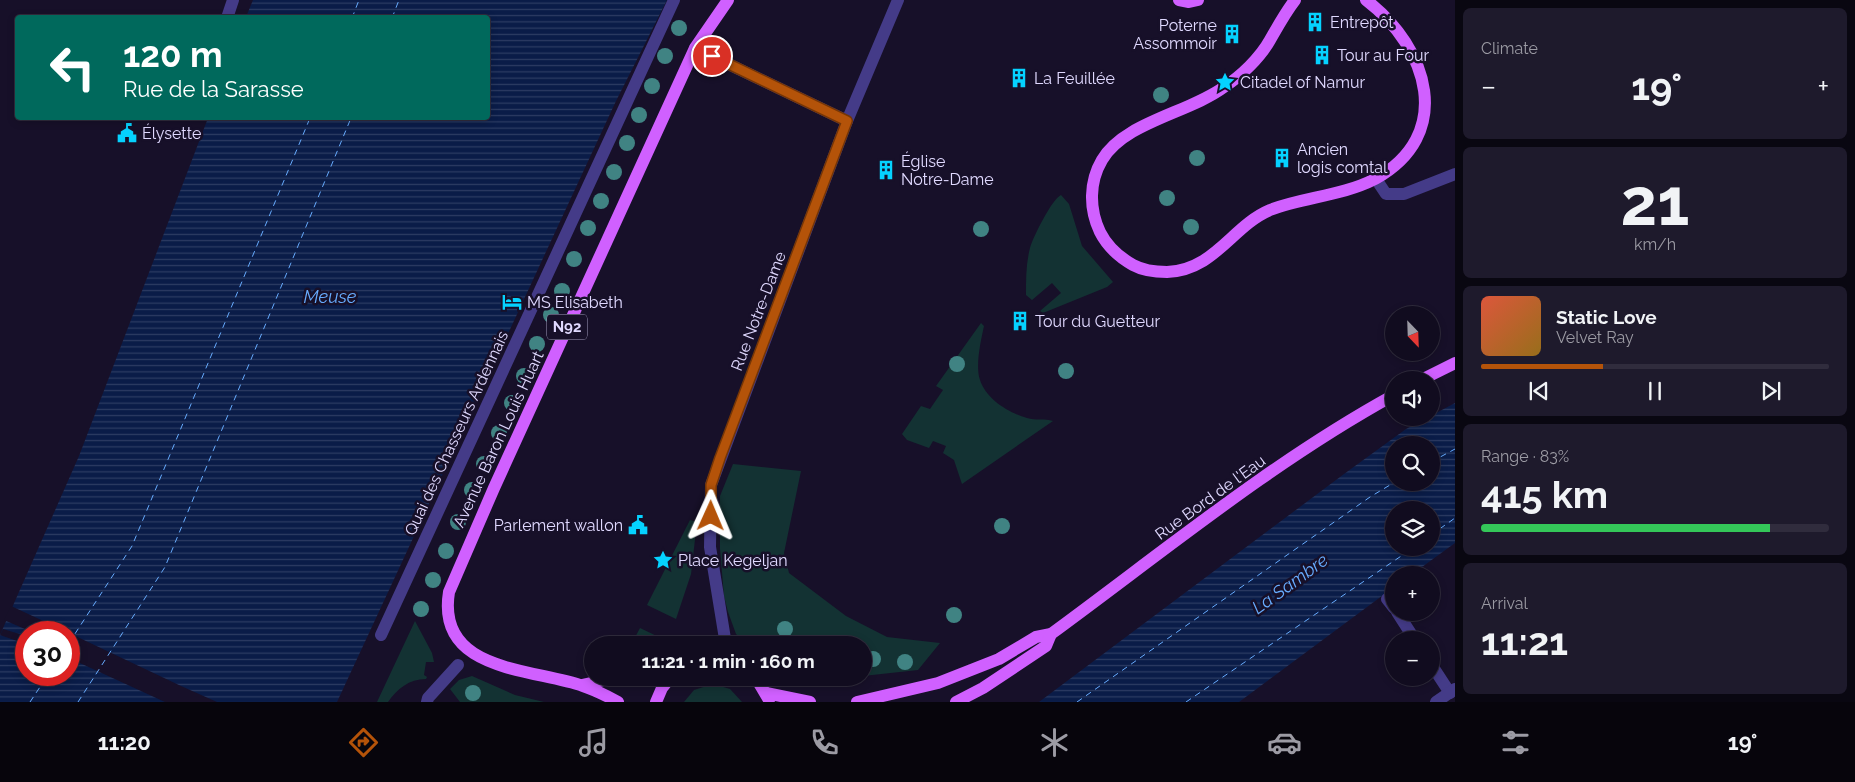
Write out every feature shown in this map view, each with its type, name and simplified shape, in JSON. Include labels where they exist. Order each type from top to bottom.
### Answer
[{"type":"main road","name":"Avenue Baron Louis Huart","points":[[618,702],[582,685],[504,666],[465,648],[455,636],[446,608],[449,592],[486,504],[695,48],[728,0]]},
{"type":"main road","points":[[1179,0],[1189,2],[1198,0]]},
{"type":"main road","points":[[1295,0],[1277,25],[1270,40],[1239,76],[1209,98],[1124,137],[1106,155],[1096,174],[1092,210],[1100,232],[1107,243],[1121,257],[1140,268],[1164,272],[1181,270],[1205,260],[1270,210],[1350,189],[1376,179],[1399,164],[1418,142],[1426,126],[1428,108],[1423,78],[1412,51],[1389,21],[1366,0]]},
{"type":"main road","points":[[1439,371],[1455,363]]},
{"type":"main road","name":"Rue Bord de l'Eau","points":[[857,702],[938,682],[1000,659],[1036,637],[1051,634],[1284,463],[1385,400]]},
{"type":"main road","name":"Rue Bord de l'Eau","points":[[956,702],[983,688],[1046,646],[1051,634]]},
{"type":"main road","points":[[656,702],[664,686]]},
{"type":"main road","points":[[761,686],[768,698],[810,702]]},
{"type":"street","points":[[227,15],[232,0]]},
{"type":"street","name":"Quai des Chasseurs Ardennais","points":[[380,635],[674,0]]},
{"type":"street","name":"Rue Notre-Dame","points":[[725,636],[710,547],[711,485],[847,121],[898,0]]},
{"type":"street","points":[[695,48],[847,121]]},
{"type":"street","points":[[1376,179],[1386,194],[1404,194],[1455,174]]},
{"type":"street","points":[[427,702],[428,698],[458,665]]},
{"type":"street","points":[[1436,702],[1453,691],[1440,675]]},
{"type":"green space","points":[[1061,195],[1069,204],[1082,246],[1113,282],[1107,287],[1043,313],[1040,311],[1061,293],[1052,283],[1032,300],[1026,295],[1028,259],[1030,248],[1039,227],[1053,203]]},
{"type":"green space","points":[[981,323],[984,326],[978,368],[980,380],[987,393],[1006,409],[1020,416],[1053,421],[962,484],[954,460],[943,453],[946,446],[933,441],[929,448],[907,440],[902,434],[921,406],[930,409],[943,390],[936,386]]},
{"type":"green space","points":[[733,464],[801,471],[784,553],[789,573],[846,616],[887,637],[940,643],[918,670],[872,675],[872,636],[738,636],[728,612],[724,596],[720,549],[720,496]]},
{"type":"green space","points":[[690,520],[697,522],[691,574],[676,619],[647,605]]},
{"type":"green space","points":[[415,621],[432,653],[434,662],[426,662],[424,675],[427,677],[404,686],[388,702],[377,702]]},
{"type":"green space","points":[[640,628],[657,636],[636,636]]},
{"type":"green space","points":[[472,676],[515,695],[544,702],[460,702],[450,689],[459,680]]},
{"type":"green space","points":[[707,686],[720,686],[730,689],[742,702],[684,702],[694,690]]},
{"type":"water","name":"Meuse","points":[[253,0],[667,0],[616,101],[337,702],[0,702],[0,635],[79,456],[207,120],[490,120],[490,15],[247,15]]},
{"type":"water","name":"La Sambre","points":[[1455,403],[1455,543],[1440,554],[1440,501],[1385,501],[1385,556],[1437,556],[1423,566],[1385,566],[1385,594],[1239,702],[1039,702],[1385,444],[1385,491],[1440,491],[1440,436],[1396,436],[1412,426],[1440,426],[1440,411]]},
{"type":"pier","points":[[11,606],[43,621],[15,621],[15,625],[4,620]]},
{"type":"pier","points":[[3,629],[15,633],[15,640],[0,635]]},
{"type":"pier","points":[[80,638],[217,702],[165,702],[80,663]]},
{"type":"ferry route","points":[[353,15],[359,0]]},
{"type":"ferry route","points":[[393,15],[399,0]]},
{"type":"ferry route","points":[[80,626],[132,546],[309,120]]},
{"type":"ferry route","points":[[78,702],[165,567],[350,120]]},
{"type":"ferry route","points":[[1440,457],[1455,449]]},
{"type":"ferry route","points":[[1077,702],[1385,488]]},
{"type":"ferry route","points":[[1440,529],[1455,518]]},
{"type":"ferry route","points":[[1186,702],[1401,556]]},
{"type":"ferry route","points":[[30,702],[41,686]]},
{"type":"place","name":"Entrepôt","points":[[1315,22]]},
{"type":"place","name":"Poterne Assommoir","points":[[1232,34]]},
{"type":"place","name":"Tour au Four","points":[[1322,55]]},
{"type":"place","name":"La Feuillée","points":[[1019,78]]},
{"type":"place","name":"Citadel of Namur","points":[[1225,82]]},
{"type":"place","name":"Élysette","points":[[127,133]]},
{"type":"place","name":"Ancien logis comtal","points":[[1282,158]]},
{"type":"place","name":"Église Notre-Dame","points":[[886,170]]},
{"type":"place","name":"MS Elisabeth","points":[[512,302]]},
{"type":"place","name":"Tour du Guetteur","points":[[1020,321]]},
{"type":"place","name":"Parlement wallon","points":[[638,525]]},
{"type":"place","name":"Place Kegeljan","points":[[663,560]]},
{"type":"route","points":[[711,516],[711,485],[720,458],[847,121],[712,56]]}]
